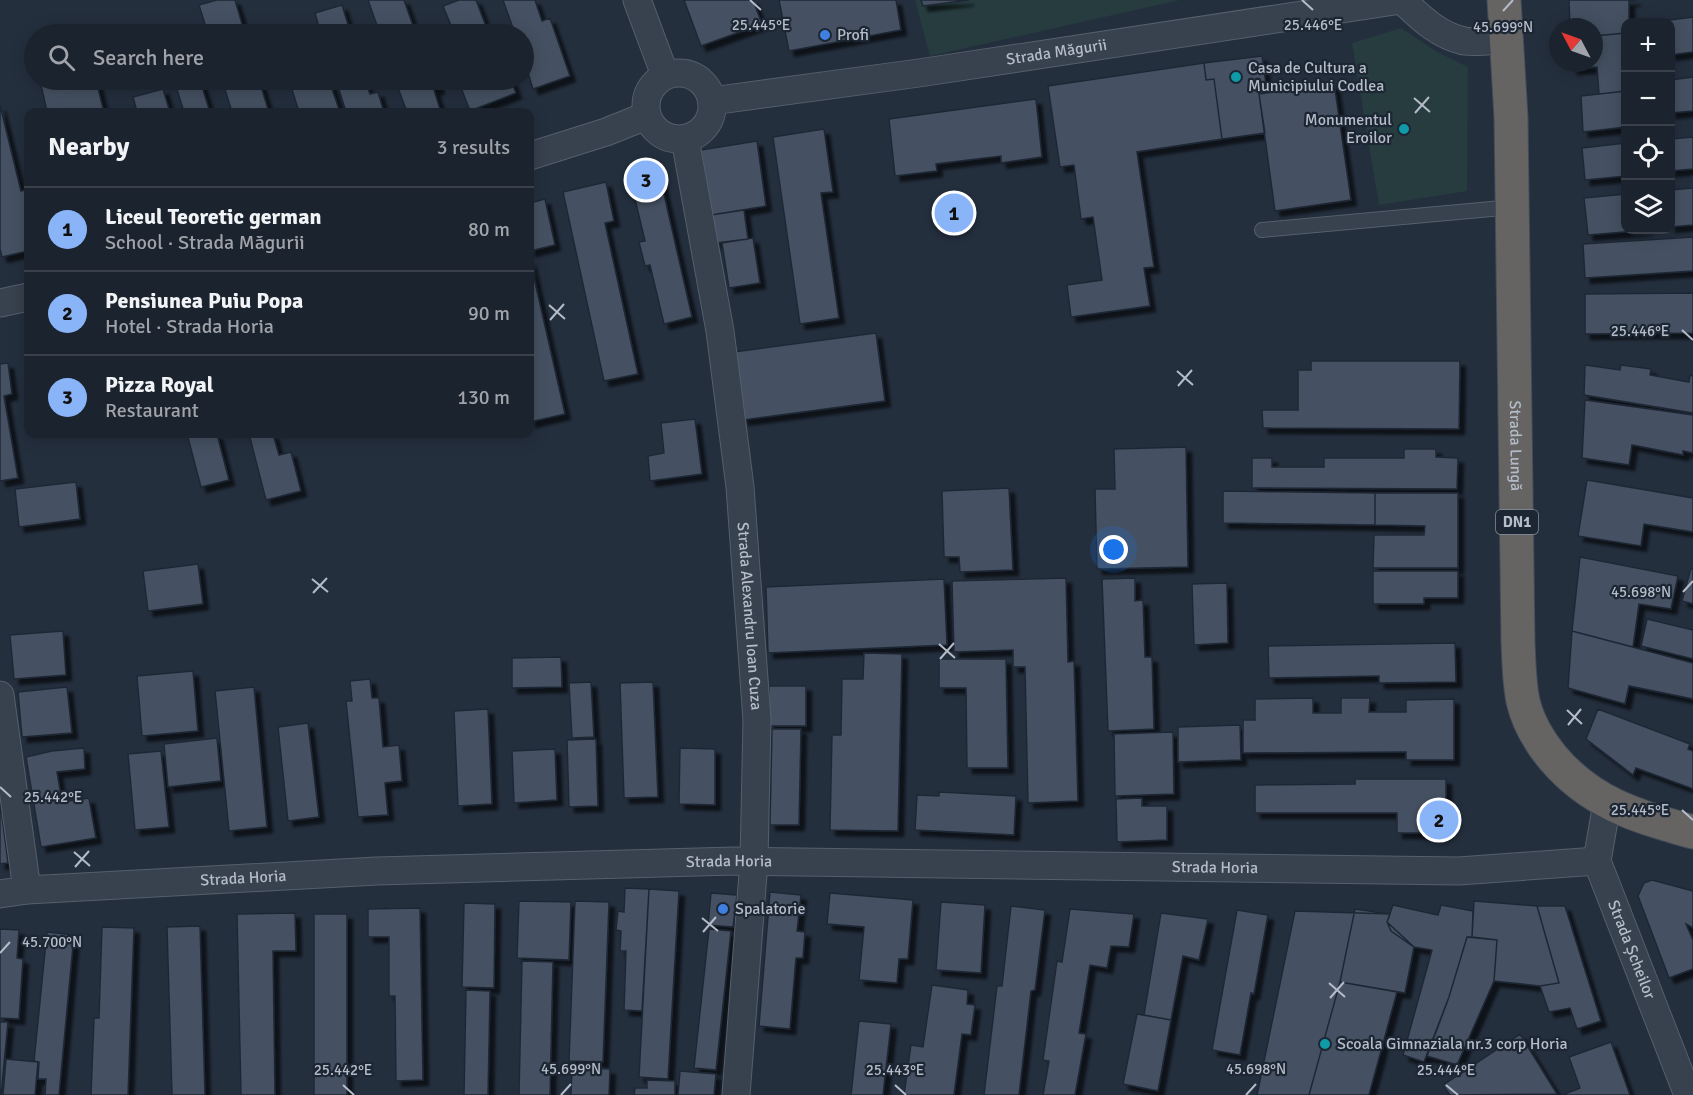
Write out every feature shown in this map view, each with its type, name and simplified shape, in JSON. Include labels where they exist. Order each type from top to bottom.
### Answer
[{"type":"highway","name":"Strada Lungă","points":[[1504,0],[1511,117],[1520,680],[1530,723],[1562,769],[1582,787],[1607,803],[1634,814],[1693,832]]},
{"type":"street","points":[[637,0],[665,75]]},
{"type":"street","name":"Strada Măgurii","points":[[712,101],[883,78],[1401,0],[1428,24],[1446,34],[1466,41],[1506,39]]},
{"type":"street","points":[[675,72],[686,73],[703,83],[712,101],[709,121],[695,135],[685,139],[675,140],[657,132],[646,116],[646,96],[657,80],[675,72]]},
{"type":"street","points":[[534,155],[606,132],[646,116]]},
{"type":"street","name":"Strada Alexandru Ioan Cuza","points":[[685,139],[720,331],[740,487],[757,720],[754,861],[736,1095]]},
{"type":"street","points":[[0,303],[24,298]]},
{"type":"street","points":[[0,695],[27,891]]},
{"type":"street","points":[[1597,861],[1607,803]]},
{"type":"street","name":"Strada Horia","points":[[0,894],[377,871],[754,861],[1459,871],[1597,861]]},
{"type":"street","name":"Strada Șcheilor","points":[[1597,861],[1688,1095]]},
{"type":"lane","points":[[1262,230],[1513,207]]},
{"type":"green space","points":[[915,0],[1180,0],[930,56]]},
{"type":"green space","points":[[1401,28],[1437,52],[1468,67],[1467,191],[1379,205],[1352,43]]},
{"type":"building","points":[[217,0],[235,0],[242,24],[205,24],[199,5]]},
{"type":"building","points":[[368,0],[404,0],[412,24],[376,24]]},
{"type":"building","points":[[459,0],[476,0],[485,24],[450,24],[443,6]]},
{"type":"building","points":[[503,0],[535,0],[542,21],[550,18],[570,76],[534,89],[534,24],[511,24]]},
{"type":"building","points":[[684,0],[753,0],[762,24],[701,46]]},
{"type":"building","points":[[779,0],[896,0],[901,30],[789,51]]},
{"type":"building","points":[[921,0],[969,0],[923,6]]},
{"type":"building","points":[[1569,0],[1636,0],[1629,1],[1629,18],[1621,18],[1621,33],[1603,35],[1603,18],[1570,18]]},
{"type":"building","points":[[342,5],[348,24],[318,24],[315,13]]},
{"type":"building","points":[[1693,17],[1693,52],[1675,54],[1675,19]]},
{"type":"building","points":[[1621,33],[1621,92],[1599,94],[1597,72],[1603,72],[1603,35]]},
{"type":"building","points":[[1262,56],[1267,92],[1259,94],[1265,133],[1222,139],[1214,79],[1206,80],[1204,63]]},
{"type":"building","points":[[1204,63],[1206,80],[1214,79],[1222,139],[1137,152],[1154,267],[1144,268],[1150,306],[1071,317],[1067,285],[1102,280],[1093,217],[1081,219],[1074,165],[1060,167],[1048,86]]},
{"type":"building","points":[[1693,77],[1693,111],[1675,113],[1675,79]]},
{"type":"building","points":[[1334,83],[1351,200],[1275,211],[1259,94]]},
{"type":"building","points":[[42,90],[98,90],[103,108],[46,108]]},
{"type":"building","points":[[163,90],[169,108],[136,108],[133,97]]},
{"type":"building","points":[[177,90],[203,90],[209,108],[183,108]]},
{"type":"building","points":[[225,90],[262,90],[268,108],[231,108]]},
{"type":"building","points":[[292,90],[332,90],[339,108],[298,108]]},
{"type":"building","points":[[339,90],[369,90],[370,94],[378,92],[383,108],[345,108]]},
{"type":"building","points":[[399,90],[434,90],[440,108],[406,108]]},
{"type":"building","points":[[462,90],[515,90],[516,93],[478,108],[469,108]]},
{"type":"building","points":[[1621,92],[1621,128],[1583,132],[1581,96]]},
{"type":"building","points":[[1036,99],[1042,157],[1001,163],[1001,156],[936,164],[937,171],[895,176],[889,119]]},
{"type":"building","points":[[0,105],[21,191],[24,190],[24,252],[2,257],[0,249]]},
{"type":"building","points":[[824,129],[833,192],[821,193],[839,318],[800,324],[773,137]]},
{"type":"building","points":[[1693,137],[1693,169],[1675,171],[1675,139]]},
{"type":"building","points":[[757,141],[766,206],[711,215],[701,150]]},
{"type":"building","points":[[1621,144],[1621,176],[1585,180],[1582,148]]},
{"type":"building","points":[[658,168],[692,317],[664,324],[650,265],[645,266],[639,242],[645,241],[629,174]]},
{"type":"building","points":[[606,182],[614,221],[605,223],[638,374],[604,381],[563,192]]},
{"type":"building","points":[[1693,188],[1693,225],[1675,227],[1675,190]]},
{"type":"building","points":[[1621,194],[1621,232],[1588,235],[1584,198]]},
{"type":"building","points":[[545,199],[555,245],[534,250],[534,202]]},
{"type":"building","points":[[744,210],[748,239],[716,243],[711,215]]},
{"type":"building","points":[[1693,237],[1693,271],[1585,278],[1583,244]]},
{"type":"building","points":[[753,238],[760,283],[729,288],[722,243]]},
{"type":"building","points":[[534,278],[565,414],[534,421]]},
{"type":"building","points":[[1693,293],[1693,333],[1585,334],[1585,294]]},
{"type":"building","points":[[876,333],[885,401],[743,420],[734,352]]},
{"type":"building","points":[[1311,361],[1460,361],[1459,429],[1263,428],[1262,410],[1298,410],[1298,370],[1311,370]]},
{"type":"building","points":[[8,363],[12,394],[4,396],[18,478],[0,481],[0,364]]},
{"type":"building","points":[[1585,365],[1620,370],[1621,365],[1651,369],[1650,375],[1689,382],[1690,375],[1693,376],[1693,413],[1584,395]]},
{"type":"building","points":[[1585,400],[1693,415],[1693,453],[1683,451],[1683,455],[1632,445],[1629,465],[1582,458]]},
{"type":"building","points":[[695,419],[702,474],[650,481],[648,456],[664,453],[661,423]]},
{"type":"building","points":[[188,438],[218,438],[229,480],[201,487]]},
{"type":"building","points":[[250,438],[274,438],[279,455],[291,452],[301,491],[266,500]]},
{"type":"building","points":[[1186,447],[1188,567],[1097,569],[1095,489],[1115,489],[1114,449]]},
{"type":"building","points":[[1404,449],[1436,449],[1436,457],[1458,458],[1457,489],[1252,488],[1252,458],[1272,458],[1272,467],[1324,467],[1324,458],[1404,458]]},
{"type":"building","points":[[1587,480],[1693,498],[1693,532],[1644,524],[1641,546],[1578,536]]},
{"type":"building","points":[[76,482],[80,519],[19,527],[15,489]]},
{"type":"building","points":[[1009,488],[1013,570],[960,572],[959,557],[944,557],[942,491]]},
{"type":"building","points":[[1223,491],[1375,493],[1375,525],[1223,523]]},
{"type":"building","points":[[1375,493],[1458,493],[1458,568],[1373,568],[1374,535],[1424,535],[1425,526],[1375,525]]},
{"type":"building","points":[[1580,557],[1678,576],[1671,609],[1639,604],[1633,647],[1572,631]]},
{"type":"building","points":[[198,564],[203,604],[148,611],[143,571]]},
{"type":"building","points":[[1691,568],[1693,569],[1693,604],[1682,601]]},
{"type":"building","points":[[1373,571],[1458,571],[1458,598],[1424,598],[1424,604],[1373,604]]},
{"type":"building","points":[[1066,578],[1068,662],[1074,661],[1078,801],[1028,803],[1025,667],[1013,667],[1013,650],[954,652],[952,581]]},
{"type":"building","points":[[1135,578],[1135,601],[1143,600],[1145,657],[1152,657],[1154,729],[1108,731],[1102,579]]},
{"type":"building","points":[[944,579],[947,645],[768,653],[766,587]]},
{"type":"building","points":[[1227,583],[1228,643],[1194,645],[1192,584]]},
{"type":"building","points":[[1647,619],[1693,630],[1693,659],[1641,646]]},
{"type":"building","points":[[63,631],[66,675],[14,679],[10,635]]},
{"type":"building","points":[[1572,631],[1693,663],[1693,699],[1629,686],[1625,704],[1568,688]]},
{"type":"building","points":[[1455,643],[1456,682],[1379,683],[1379,676],[1269,678],[1268,646]]},
{"type":"building","points":[[864,653],[902,654],[898,831],[830,830],[832,735],[841,735],[842,679],[863,679]]},
{"type":"building","points":[[561,657],[562,687],[512,688],[512,658]]},
{"type":"building","points":[[939,659],[1006,659],[1008,768],[967,768],[966,688],[939,688]]},
{"type":"building","points":[[193,671],[198,731],[142,736],[137,676]]},
{"type":"building","points":[[370,679],[372,698],[379,698],[383,747],[399,745],[402,781],[385,783],[388,815],[358,817],[346,701],[352,701],[350,681]]},
{"type":"building","points":[[591,682],[594,737],[572,738],[569,683]]},
{"type":"building","points":[[653,682],[658,797],[624,798],[620,683]]},
{"type":"building","points":[[769,686],[806,686],[806,726],[769,726]]},
{"type":"building","points":[[67,687],[72,733],[22,737],[18,692]]},
{"type":"building","points":[[254,687],[267,827],[229,831],[215,691]]},
{"type":"building","points":[[1313,698],[1313,713],[1341,713],[1341,698],[1370,698],[1369,712],[1406,712],[1406,700],[1454,699],[1454,760],[1406,760],[1406,752],[1243,753],[1243,720],[1255,720],[1255,699]]},
{"type":"building","points":[[488,709],[492,804],[458,806],[454,711]]},
{"type":"building","points":[[1598,709],[1690,744],[1688,749],[1693,751],[1693,789],[1636,768],[1633,775],[1586,739]]},
{"type":"building","points":[[308,723],[319,817],[288,821],[278,727]]},
{"type":"building","points":[[1240,725],[1241,760],[1178,762],[1178,727]]},
{"type":"building","points":[[772,729],[801,729],[799,825],[770,825]]},
{"type":"building","points":[[1173,732],[1174,794],[1115,796],[1114,734]]},
{"type":"building","points":[[217,738],[221,781],[168,787],[164,744]]},
{"type":"building","points":[[596,739],[598,806],[569,807],[567,740]]},
{"type":"building","points":[[84,748],[85,769],[57,772],[62,802],[89,798],[96,838],[41,847],[26,757],[52,751]]},
{"type":"building","points":[[680,748],[715,749],[715,805],[679,804]]},
{"type":"building","points":[[555,749],[557,800],[514,803],[512,751]]},
{"type":"building","points":[[161,751],[169,827],[135,830],[128,754]]},
{"type":"building","points":[[1355,779],[1446,779],[1446,833],[1397,833],[1397,813],[1255,813],[1255,785],[1355,784]]},
{"type":"building","points":[[939,792],[1016,796],[1014,835],[915,830],[917,795],[939,796]]},
{"type":"building","points":[[1142,798],[1142,806],[1167,806],[1167,840],[1117,842],[1116,799]]},
{"type":"building","points":[[0,801],[8,863],[0,864]]},
{"type":"building","points":[[1652,880],[1693,891],[1693,928],[1686,924],[1693,940],[1693,969],[1669,978],[1638,896],[1644,883]]},
{"type":"building","points":[[625,888],[649,889],[642,1011],[624,1010],[626,951],[620,951],[621,931],[616,930],[618,911],[624,912]]},
{"type":"building","points":[[649,889],[679,891],[668,1079],[639,1077]]},
{"type":"building","points":[[770,892],[801,895],[797,931],[805,932],[803,958],[796,958],[790,1029],[759,1026]]},
{"type":"building","points":[[711,893],[737,895],[733,927],[708,925]]},
{"type":"building","points":[[830,893],[913,900],[908,959],[899,959],[897,983],[859,980],[864,927],[827,924]]},
{"type":"building","points":[[519,901],[571,902],[569,960],[517,958]]},
{"type":"building","points":[[575,901],[609,902],[603,1062],[569,1061]]},
{"type":"building","points":[[1474,901],[1537,906],[1559,983],[1540,986],[1494,981],[1497,940],[1472,937]]},
{"type":"building","points":[[941,902],[985,905],[981,973],[936,970]]},
{"type":"building","points":[[464,903],[495,904],[494,988],[462,987]]},
{"type":"building","points":[[1393,905],[1438,915],[1441,905],[1473,911],[1472,937],[1467,937],[1449,997],[1424,1062],[1403,1055],[1432,950],[1414,947],[1391,931],[1387,922]]},
{"type":"building","points":[[1011,906],[1045,910],[1035,990],[1031,991],[1019,1095],[984,1095],[997,986],[1002,986]]},
{"type":"building","points":[[1537,906],[1565,906],[1601,1021],[1577,1029],[1570,1008],[1549,1012],[1540,986],[1559,983]]},
{"type":"building","points":[[420,908],[423,1080],[396,1081],[395,996],[389,996],[389,937],[368,937],[368,909]]},
{"type":"building","points":[[1070,909],[1134,914],[1129,947],[1111,946],[1107,968],[1090,965],[1079,1033],[1086,1034],[1075,1095],[1043,1095],[1049,1061],[1043,1060],[1057,961],[1062,962]]},
{"type":"building","points":[[1355,909],[1390,914],[1387,922],[1391,931],[1414,947],[1405,993],[1340,982]]},
{"type":"building","points":[[1237,910],[1268,915],[1240,1055],[1212,1050]]},
{"type":"building","name":"Scoala Gimnaziala nr.3 corp Horia","points":[[1295,911],[1390,914],[1387,922],[1414,947],[1405,993],[1397,992],[1369,1095],[1257,1095]]},
{"type":"building","points":[[295,913],[296,951],[273,951],[275,1095],[241,1095],[237,914]]},
{"type":"building","points":[[1161,913],[1208,919],[1199,960],[1183,956],[1171,1020],[1144,1015]]},
{"type":"building","points":[[314,914],[347,914],[347,1095],[314,1095]]},
{"type":"building","points":[[200,926],[205,1095],[172,1095],[167,927]]},
{"type":"building","points":[[102,927],[134,928],[128,1095],[91,1095],[94,1018],[99,1018]]},
{"type":"building","points":[[0,929],[19,930],[17,958],[23,959],[19,1019],[0,1018]]},
{"type":"building","points":[[709,929],[731,931],[716,1070],[694,1068]]},
{"type":"building","points":[[47,932],[74,935],[59,1095],[45,1095],[46,1079],[38,1079],[39,1062],[34,1061]]},
{"type":"building","points":[[1467,937],[1497,940],[1494,981],[1457,1065],[1427,1056],[1449,997]]},
{"type":"building","points":[[522,961],[553,962],[550,1095],[519,1095]]},
{"type":"building","points":[[1340,982],[1397,992],[1369,1095],[1309,1095]]},
{"type":"building","points":[[932,985],[968,990],[967,1004],[975,1005],[971,1035],[962,1034],[954,1095],[904,1095],[911,1045],[923,1047]]},
{"type":"building","points":[[466,990],[490,991],[488,1095],[464,1095]]},
{"type":"building","points":[[1137,1014],[1171,1020],[1158,1091],[1123,1084]]},
{"type":"building","points":[[859,1021],[891,1024],[883,1095],[851,1095]]},
{"type":"building","points":[[0,1022],[8,1022],[1,1095],[0,1095]]},
{"type":"building","points":[[1520,1034],[1557,1094],[1450,1095],[1443,1085]]},
{"type":"building","points":[[1611,1042],[1630,1095],[1562,1095],[1580,1088],[1569,1057]]},
{"type":"building","points":[[6,1059],[38,1062],[35,1095],[3,1095]]},
{"type":"building","points":[[572,1067],[610,1069],[609,1095],[571,1095]]},
{"type":"building","points":[[680,1071],[716,1074],[714,1095],[678,1095]]},
{"type":"building","points":[[647,1080],[675,1081],[675,1095],[634,1095],[635,1088],[647,1088]]},
{"type":"place","name":"Profi","points":[[825,35]]},
{"type":"place","name":"Casa de Cultura a Municipiului Codlea","points":[[1236,77]]},
{"type":"place","name":"Monumentul Eroilor","points":[[1404,129]]},
{"type":"place","name":"Pizza Royal","points":[[646,180]]},
{"type":"place","name":"Liceul Teoretic german","points":[[954,213]]},
{"type":"place","name":"Pensiunea Puiu Popa","points":[[1439,820]]},
{"type":"place","name":"Spalatorie","points":[[723,909]]},
{"type":"place","name":"Scoala Gimnaziala nr.3 corp Horia","points":[[1325,1044]]}]
